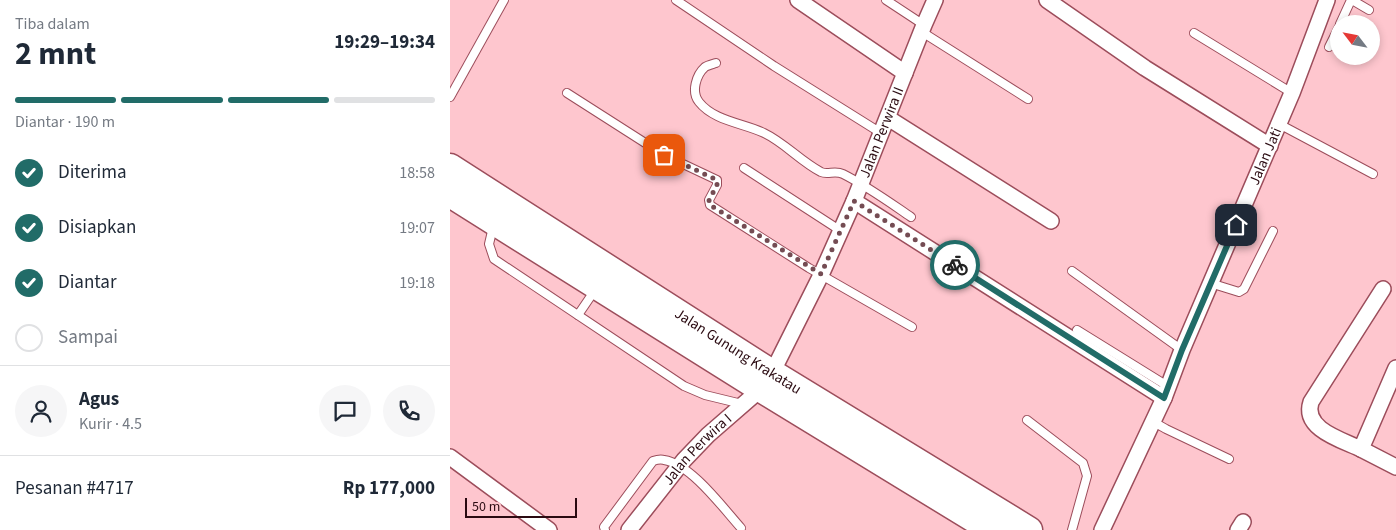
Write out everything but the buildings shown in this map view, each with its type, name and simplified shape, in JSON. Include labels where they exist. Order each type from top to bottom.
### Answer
[{"type":"highway","name":"Jalan Gunung Krakatau","points":[[450,167],[759,389],[1029,530]]},
{"type":"highway","name":"Jalan Gunung Krakatau","points":[[451,197],[494,222],[759,389],[992,530]]},
{"type":"street","points":[[798,0],[905,73]]},
{"type":"street","name":"Jalan Perwira II","points":[[759,389],[821,274],[841,231],[862,184],[923,28],[936,0]]},
{"type":"street","points":[[1047,0],[1145,68],[1270,146]]},
{"type":"street","name":"Jalan Jati","points":[[1102,530],[1166,393],[1210,283],[1292,93],[1328,0]]},
{"type":"street","points":[[888,118],[1050,221]]},
{"type":"street","points":[[854,201],[1166,393]]},
{"type":"street","points":[[1383,289],[1311,402],[1309,409],[1310,416],[1322,430],[1396,467]]},
{"type":"street","points":[[1361,449],[1396,368]]},
{"type":"street","name":"Jalan Perwira I","points":[[629,530],[679,465],[708,435],[759,389]]},
{"type":"street","points":[[450,457],[549,530]]},
{"type":"lane","points":[[450,97],[504,0]]},
{"type":"lane","points":[[676,0],[774,66],[881,133]]},
{"type":"lane","points":[[886,0],[923,28],[1028,99]]},
{"type":"lane","points":[[1344,15],[1351,0],[1369,10]]},
{"type":"lane","points":[[1194,34],[1292,93]]},
{"type":"lane","points":[[716,63],[706,67],[695,84],[697,100],[704,107],[713,114],[764,133],[784,144],[821,172],[826,174],[840,172],[862,184],[911,217]]},
{"type":"lane","points":[[567,93],[664,155],[717,180],[717,185],[709,200],[710,205],[821,274],[912,327]]},
{"type":"lane","points":[[1279,124],[1373,174]]},
{"type":"lane","points":[[744,168],[841,231]]},
{"type":"lane","points":[[494,222],[489,244],[494,259],[684,386],[705,395],[759,389]]},
{"type":"lane","points":[[1210,283],[1239,292],[1244,289],[1273,231]]},
{"type":"lane","points":[[1072,270],[1182,350]]},
{"type":"lane","points":[[578,315],[597,287]]},
{"type":"lane","points":[[1077,330],[1166,393]]},
{"type":"lane","points":[[1027,420],[1083,463],[1086,470],[1087,476],[1072,530]]},
{"type":"lane","points":[[1152,421],[1166,430],[1229,459]]},
{"type":"lane","points":[[605,530],[604,527],[652,461],[664,459],[679,465],[694,476],[740,528]]},
{"type":"way so far","points":[[664,155],[717,180],[717,185],[709,200],[710,205],[821,274],[854,201],[955,265]]},
{"type":"route","points":[[955,265],[1164,398],[1182,350],[1236,225]]}]
